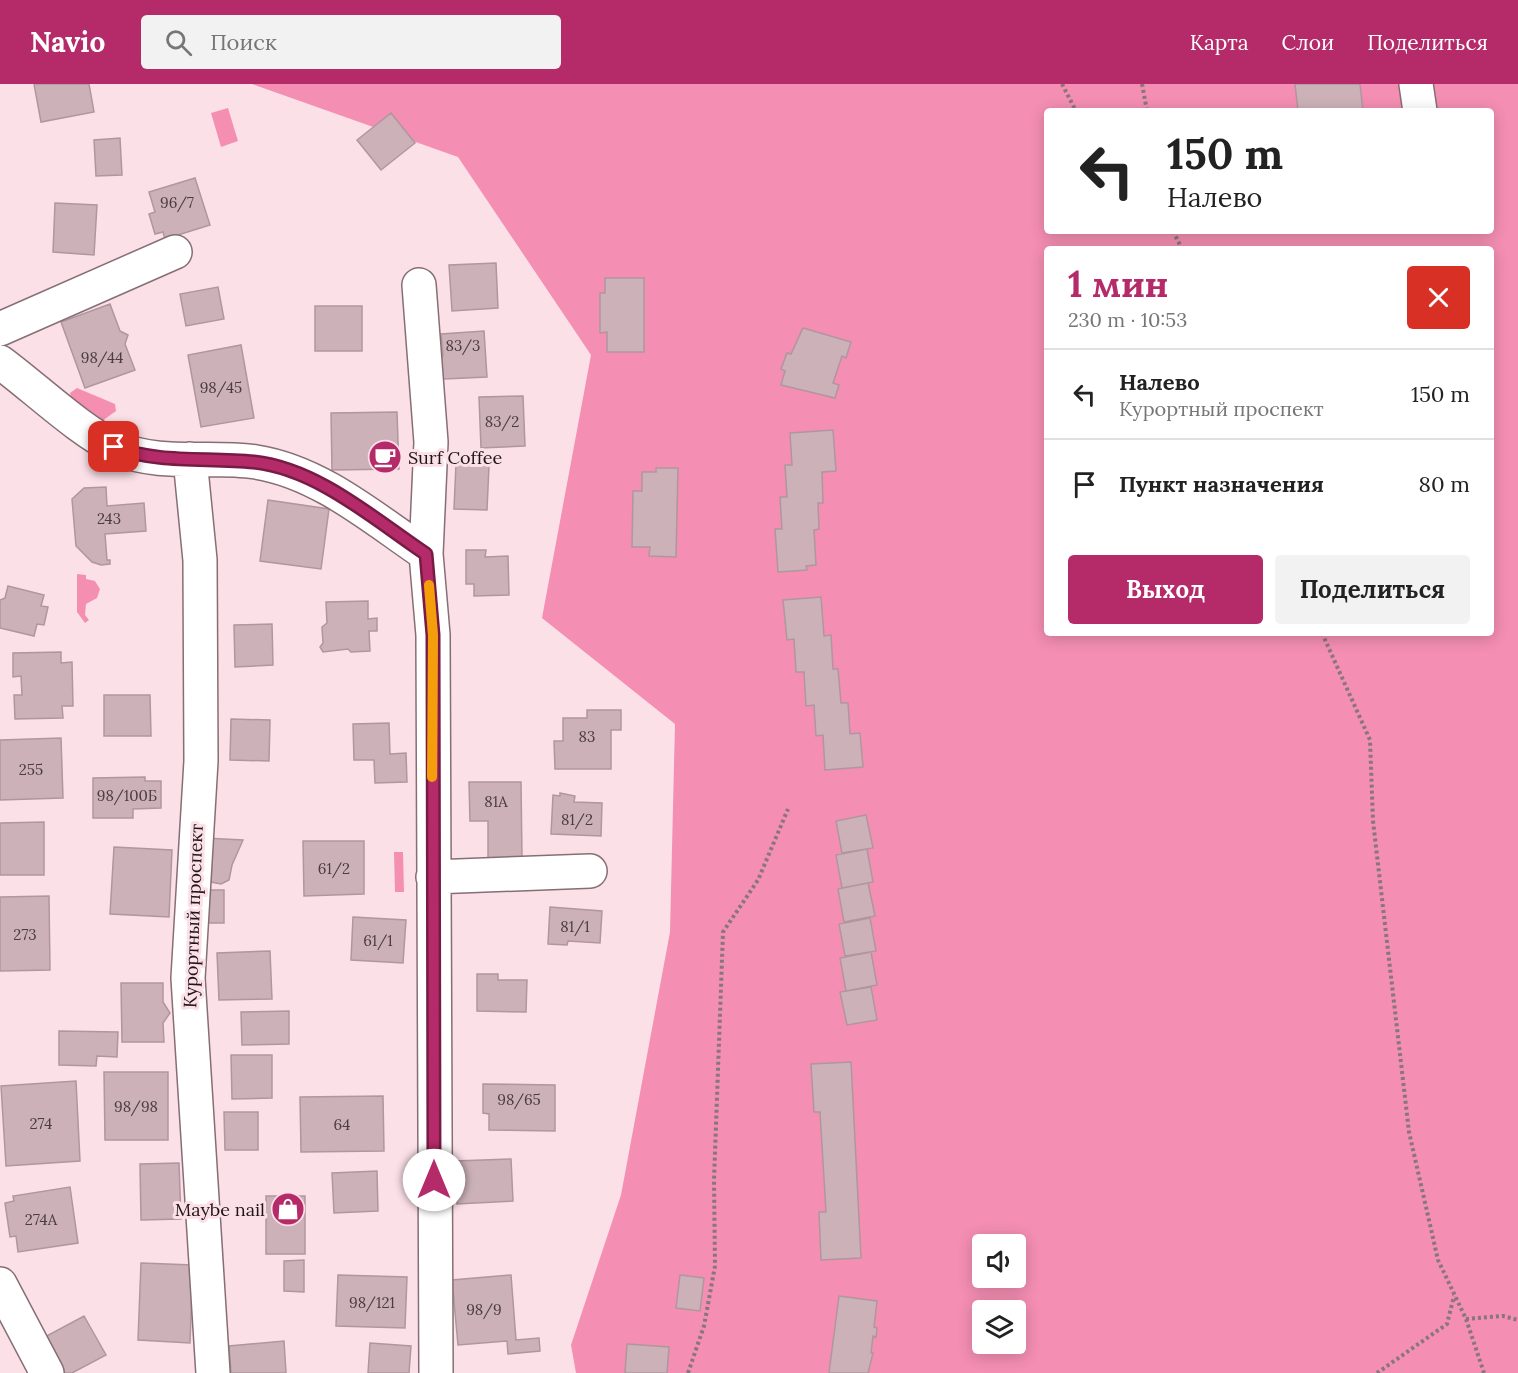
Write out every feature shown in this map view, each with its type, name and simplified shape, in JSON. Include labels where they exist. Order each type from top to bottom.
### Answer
[{"type":"street","points":[[1416,84],[1420,108]]},
{"type":"street","points":[[0,329],[175,252]]},
{"type":"street","points":[[419,285],[431,442],[426,554],[433,635],[436,1373]]},
{"type":"street","points":[[0,362],[114,447],[138,456],[256,462],[308,478],[329,489],[426,554]]},
{"type":"street","name":"Курортный проспект","points":[[190,459],[200,560],[201,761],[188,978],[213,1373]]},
{"type":"street","points":[[433,876],[590,871]]},
{"type":"street","points":[[0,1284],[47,1373]]},
{"type":"path","points":[[1062,84],[1074,108]]},
{"type":"path","points":[[1142,84],[1146,108]]},
{"type":"path","points":[[1323,636],[1370,740],[1373,821],[1408,1132],[1438,1260],[1466,1319],[1484,1373]]},
{"type":"path","points":[[688,1373],[704,1326],[715,1266],[714,1180],[723,932],[758,880],[788,809]]},
{"type":"path","points":[[1377,1373],[1447,1324],[1455,1295]]},
{"type":"path","points":[[1466,1319],[1503,1316],[1518,1320]]},
{"type":"shaded area","points":[[252,84],[1518,84],[1518,1373],[576,1373],[571,1345],[621,1195],[670,932],[675,724],[542,618],[591,355],[458,157]]},
{"type":"shaded area","points":[[228,108],[238,141],[221,147],[211,113]]},
{"type":"shaded area","points":[[77,388],[115,404],[116,411],[102,421],[71,398],[70,393]]},
{"type":"shaded area","points":[[77,574],[86,575],[86,579],[95,581],[100,589],[97,598],[86,604],[85,615],[89,620],[85,623],[77,612]]},
{"type":"shaded area","points":[[394,852],[403,852],[404,892],[395,892]]},
{"type":"building","points":[[34,84],[89,84],[94,112],[41,122]]},
{"type":"building","points":[[1295,84],[1360,84],[1363,108],[1298,108]]},
{"type":"building","points":[[391,113],[415,143],[381,170],[357,140]]},
{"type":"building","points":[[120,138],[122,175],[96,176],[94,140]]},
{"type":"building","points":[[195,178],[210,225],[165,239],[163,232],[155,234],[149,214],[155,212],[149,192]]},
{"type":"building","points":[[55,203],[97,205],[94,255],[53,252]]},
{"type":"building","points":[[496,263],[498,308],[452,311],[449,265]]},
{"type":"building","points":[[605,278],[644,278],[644,352],[607,352],[607,332],[600,333],[600,293],[605,293]]},
{"type":"building","points":[[218,287],[224,319],[186,326],[180,294]]},
{"type":"building","points":[[110,304],[120,331],[128,335],[125,344],[135,370],[85,388],[61,322]]},
{"type":"building","points":[[315,306],[362,306],[362,351],[315,351]]},
{"type":"building","points":[[803,328],[851,342],[846,358],[842,356],[833,383],[839,385],[835,398],[781,385],[785,371],[781,369],[787,353],[791,354]]},
{"type":"building","points":[[484,331],[487,377],[444,379],[438,374],[437,361],[443,356],[441,334]]},
{"type":"building","points":[[241,345],[254,418],[201,427],[188,355]]},
{"type":"building","points":[[523,396],[525,446],[481,448],[479,397]]},
{"type":"building","points":[[397,412],[399,469],[332,470],[331,413]]},
{"type":"building","points":[[833,430],[836,471],[822,472],[823,503],[818,503],[819,529],[814,530],[816,565],[806,566],[807,570],[778,572],[775,529],[782,529],[780,497],[787,497],[785,465],[792,465],[790,433]]},
{"type":"building","points":[[456,464],[489,466],[487,510],[454,509]]},
{"type":"building","points":[[656,468],[678,468],[676,557],[649,556],[650,547],[632,547],[633,491],[642,491],[642,472],[656,472]]},
{"type":"building","points":[[106,487],[107,506],[144,503],[146,531],[105,534],[107,560],[110,560],[110,564],[101,565],[92,562],[76,546],[72,499],[84,488]]},
{"type":"building","points":[[268,500],[329,509],[321,569],[260,561]]},
{"type":"building","points":[[466,550],[486,550],[485,557],[508,556],[509,595],[474,596],[474,584],[466,584]]},
{"type":"building","points":[[8,586],[44,595],[41,606],[48,607],[44,625],[37,624],[34,636],[0,628],[0,600],[5,598]]},
{"type":"building","points":[[821,597],[824,636],[831,635],[833,669],[838,669],[841,703],[848,703],[850,734],[860,733],[863,767],[825,770],[823,735],[816,736],[814,705],[806,706],[804,672],[796,672],[794,639],[787,640],[783,600]]},
{"type":"building","points":[[368,601],[368,619],[377,618],[377,631],[369,631],[370,651],[351,652],[348,649],[323,652],[320,647],[323,643],[322,627],[327,623],[326,602]]},
{"type":"building","points":[[272,624],[273,665],[235,667],[234,625]]},
{"type":"building","points":[[61,652],[61,663],[72,662],[73,706],[62,706],[63,718],[15,719],[14,695],[22,695],[21,676],[13,677],[13,653]]},
{"type":"building","points":[[104,695],[150,695],[151,736],[104,736]]},
{"type":"building","points":[[587,710],[621,710],[621,730],[611,730],[611,769],[555,769],[554,741],[563,741],[563,718],[587,718]]},
{"type":"building","points":[[231,719],[270,720],[269,761],[230,760]]},
{"type":"building","points":[[389,723],[390,754],[406,753],[407,782],[375,783],[374,760],[354,760],[353,724]]},
{"type":"building","points":[[61,738],[63,798],[0,800],[0,740]]},
{"type":"building","points":[[145,777],[145,781],[161,781],[161,808],[133,809],[133,818],[93,818],[93,778]]},
{"type":"building","points":[[469,782],[521,782],[522,858],[488,858],[488,821],[470,821]]},
{"type":"building","points":[[560,793],[575,796],[574,802],[602,803],[601,836],[551,834],[553,795],[560,796]]},
{"type":"building","points":[[866,815],[873,848],[842,853],[836,821]]},
{"type":"building","points":[[44,822],[44,875],[0,875],[0,823]]},
{"type":"building","points":[[204,838],[243,840],[232,865],[229,880],[221,884],[211,882],[205,868]]},
{"type":"building","points":[[303,841],[364,841],[364,894],[304,896]]},
{"type":"building","points":[[114,847],[172,850],[169,917],[110,914]]},
{"type":"building","points":[[867,849],[873,882],[842,888],[836,855]]},
{"type":"building","points":[[868,883],[875,916],[844,922],[838,889]]},
{"type":"building","points":[[203,890],[224,890],[224,923],[203,923]]},
{"type":"building","points":[[49,896],[50,970],[0,971],[0,897]]},
{"type":"building","points":[[550,907],[602,911],[600,943],[568,941],[567,945],[548,944]]},
{"type":"building","points":[[353,917],[406,920],[403,963],[351,960]]},
{"type":"building","points":[[870,918],[876,951],[845,956],[839,924]]},
{"type":"building","points":[[270,951],[272,999],[219,1000],[217,953]]},
{"type":"building","points":[[871,952],[877,985],[846,991],[840,958]]},
{"type":"building","points":[[477,974],[498,974],[498,980],[527,980],[526,1012],[477,1011]]},
{"type":"building","points":[[121,983],[163,983],[163,1002],[170,1013],[163,1023],[164,1042],[122,1042]]},
{"type":"building","points":[[871,987],[877,1020],[847,1025],[840,992]]},
{"type":"building","points":[[289,1011],[289,1044],[242,1045],[241,1012]]},
{"type":"building","points":[[59,1031],[118,1032],[117,1057],[97,1056],[96,1066],[59,1065]]},
{"type":"building","points":[[231,1055],[272,1055],[272,1098],[232,1099]]},
{"type":"building","points":[[851,1062],[861,1258],[821,1260],[819,1212],[826,1212],[820,1112],[814,1112],[811,1064]]},
{"type":"building","points":[[104,1072],[168,1072],[168,1140],[105,1140]]},
{"type":"building","points":[[76,1081],[80,1161],[6,1166],[1,1086]]},
{"type":"building","points":[[483,1084],[555,1085],[555,1131],[489,1130],[489,1114],[483,1113]]},
{"type":"building","points":[[383,1096],[384,1151],[301,1152],[300,1097]]},
{"type":"building","points":[[224,1112],[258,1112],[258,1150],[225,1150]]},
{"type":"building","points":[[511,1159],[513,1201],[457,1204],[455,1161]]},
{"type":"building","points":[[179,1163],[181,1219],[141,1220],[140,1164]]},
{"type":"building","points":[[377,1171],[378,1211],[334,1213],[332,1173]]},
{"type":"building","points":[[70,1187],[78,1243],[18,1252],[16,1236],[10,1237],[5,1203],[14,1201],[13,1196]]},
{"type":"building","points":[[266,1196],[305,1196],[305,1254],[266,1254]]},
{"type":"building","points":[[304,1260],[304,1292],[284,1291],[284,1261]]},
{"type":"building","points":[[141,1263],[193,1265],[190,1343],[138,1340]]},
{"type":"building","points":[[338,1275],[407,1277],[405,1328],[336,1326]]},
{"type":"building","points":[[511,1275],[516,1340],[539,1338],[540,1351],[508,1354],[507,1341],[458,1345],[452,1280]]},
{"type":"building","points":[[680,1275],[704,1278],[700,1311],[676,1308]]},
{"type":"building","points":[[839,1296],[877,1301],[874,1327],[877,1328],[876,1337],[873,1336],[871,1353],[873,1353],[868,1373],[829,1373]]},
{"type":"building","points":[[84,1316],[106,1355],[72,1373],[59,1373],[41,1339]]},
{"type":"building","points":[[284,1341],[286,1373],[231,1373],[229,1346]]},
{"type":"building","points":[[370,1343],[411,1346],[409,1373],[368,1373]]},
{"type":"building","points":[[627,1344],[669,1347],[667,1373],[625,1373]]},
{"type":"slow traffic","points":[[429,585],[433,635],[432,777]]},
{"type":"place","name":"Surf Coffee","points":[[385,457]]},
{"type":"place","name":"Maybe nail","points":[[288,1209]]},
{"type":"route","points":[[114,447],[138,456],[256,462],[308,478],[329,489],[426,554],[433,635],[434,1180]]}]
